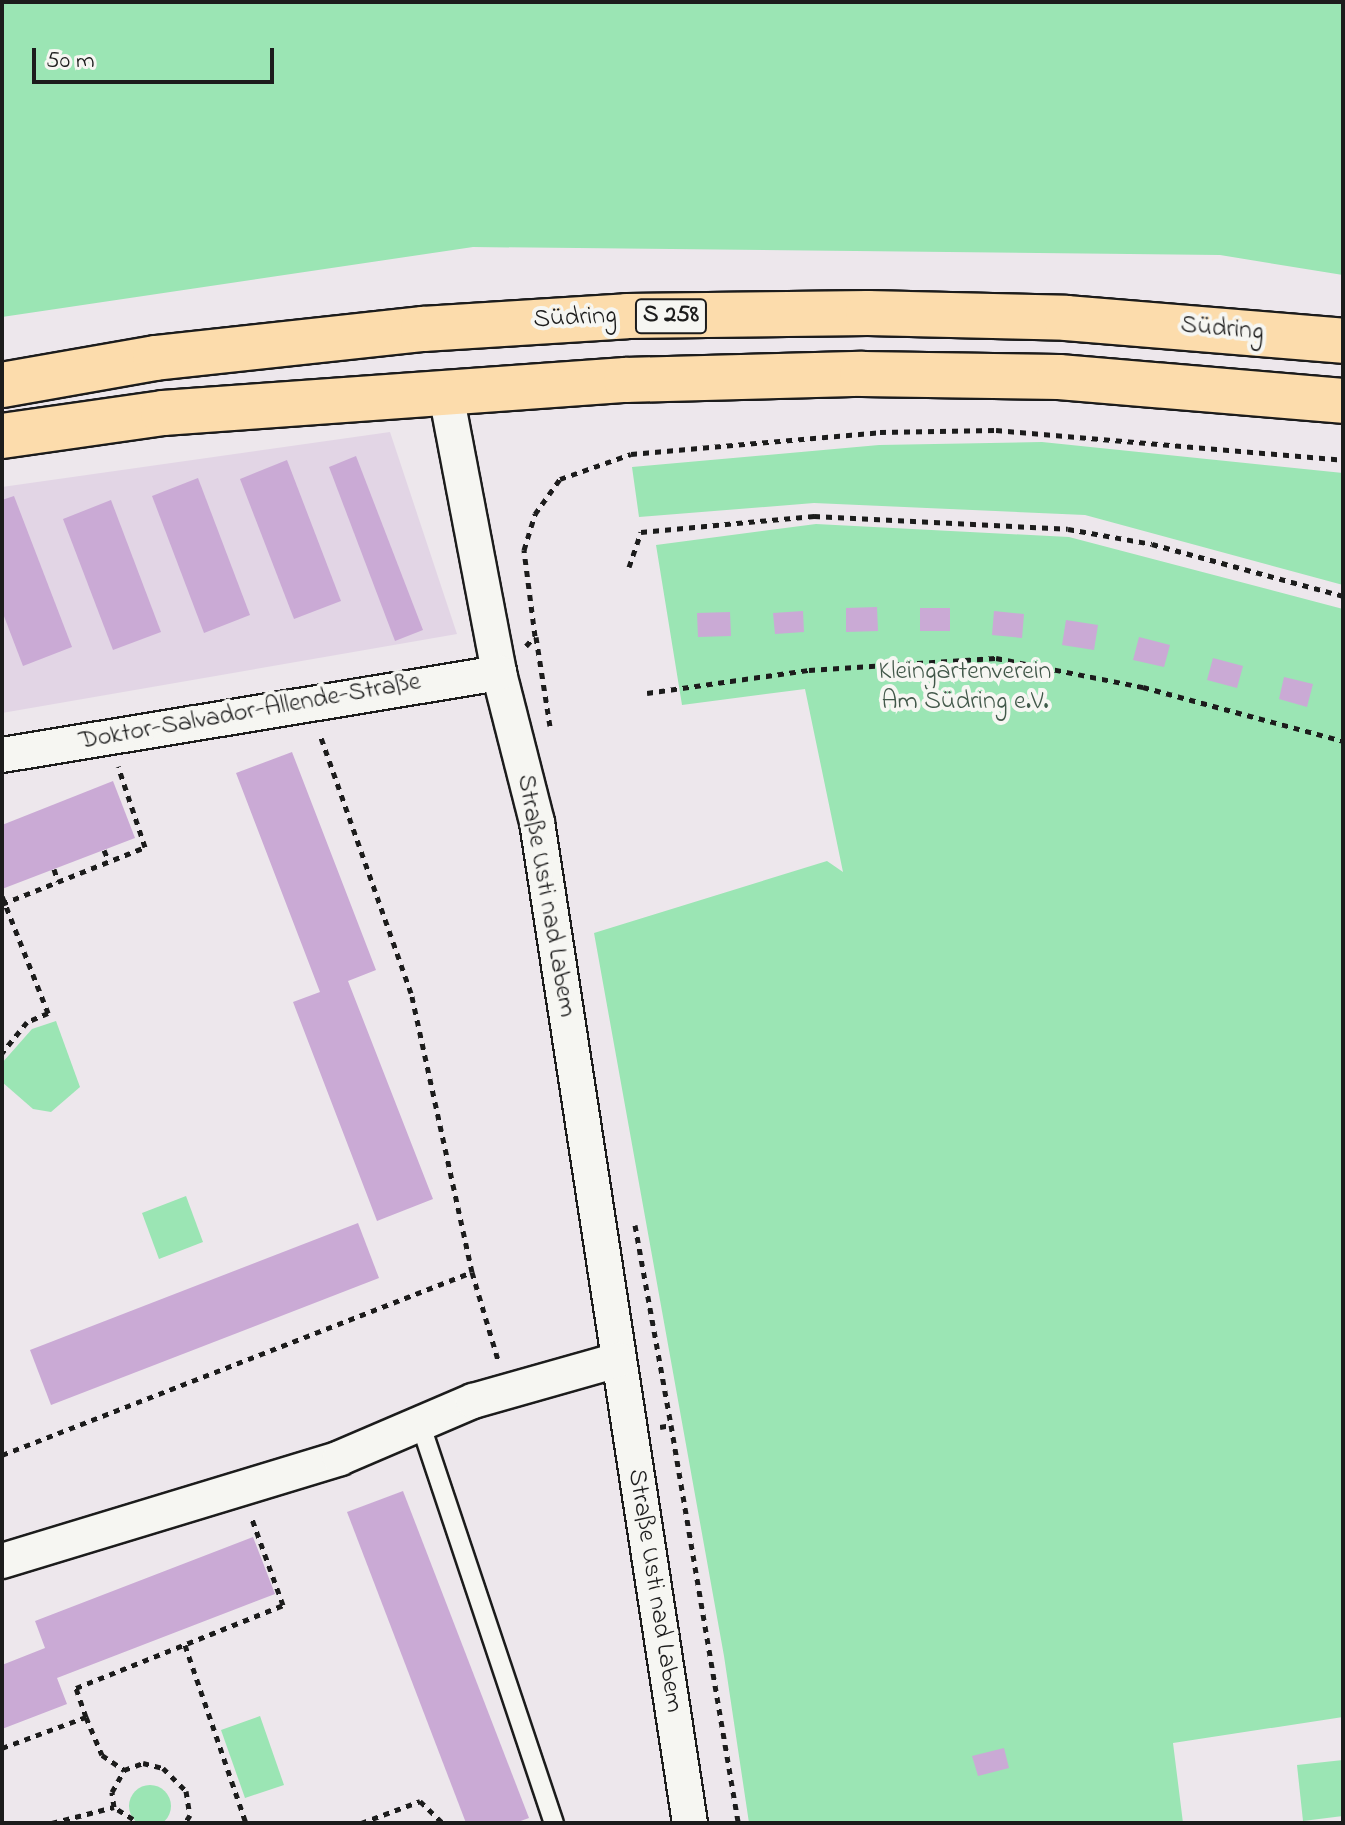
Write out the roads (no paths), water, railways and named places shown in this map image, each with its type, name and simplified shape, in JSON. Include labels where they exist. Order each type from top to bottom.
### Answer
[{"type":"main road","name":"Südring","points":[[2,385],[171,356],[423,329],[627,316],[868,313],[1066,318],[1343,341]]},
{"type":"main road","points":[[2,436],[163,413],[445,389],[892,374],[1059,377],[1343,401]]},
{"type":"street","name":"Straße Usti nad Labem","points":[[445,389],[499,673],[537,822],[690,1823]]},
{"type":"street","name":"Doktor-Salvador-Allende-Straße","points":[[2,755],[499,673]]},
{"type":"street","points":[[2,1561],[340,1458],[507,1390],[618,1360]]},
{"type":"lane","points":[[420,1423],[554,1823]]},
{"type":"park label","name":"Kleingartenverein Am Südring e.V.","points":[[965,688]]}]
